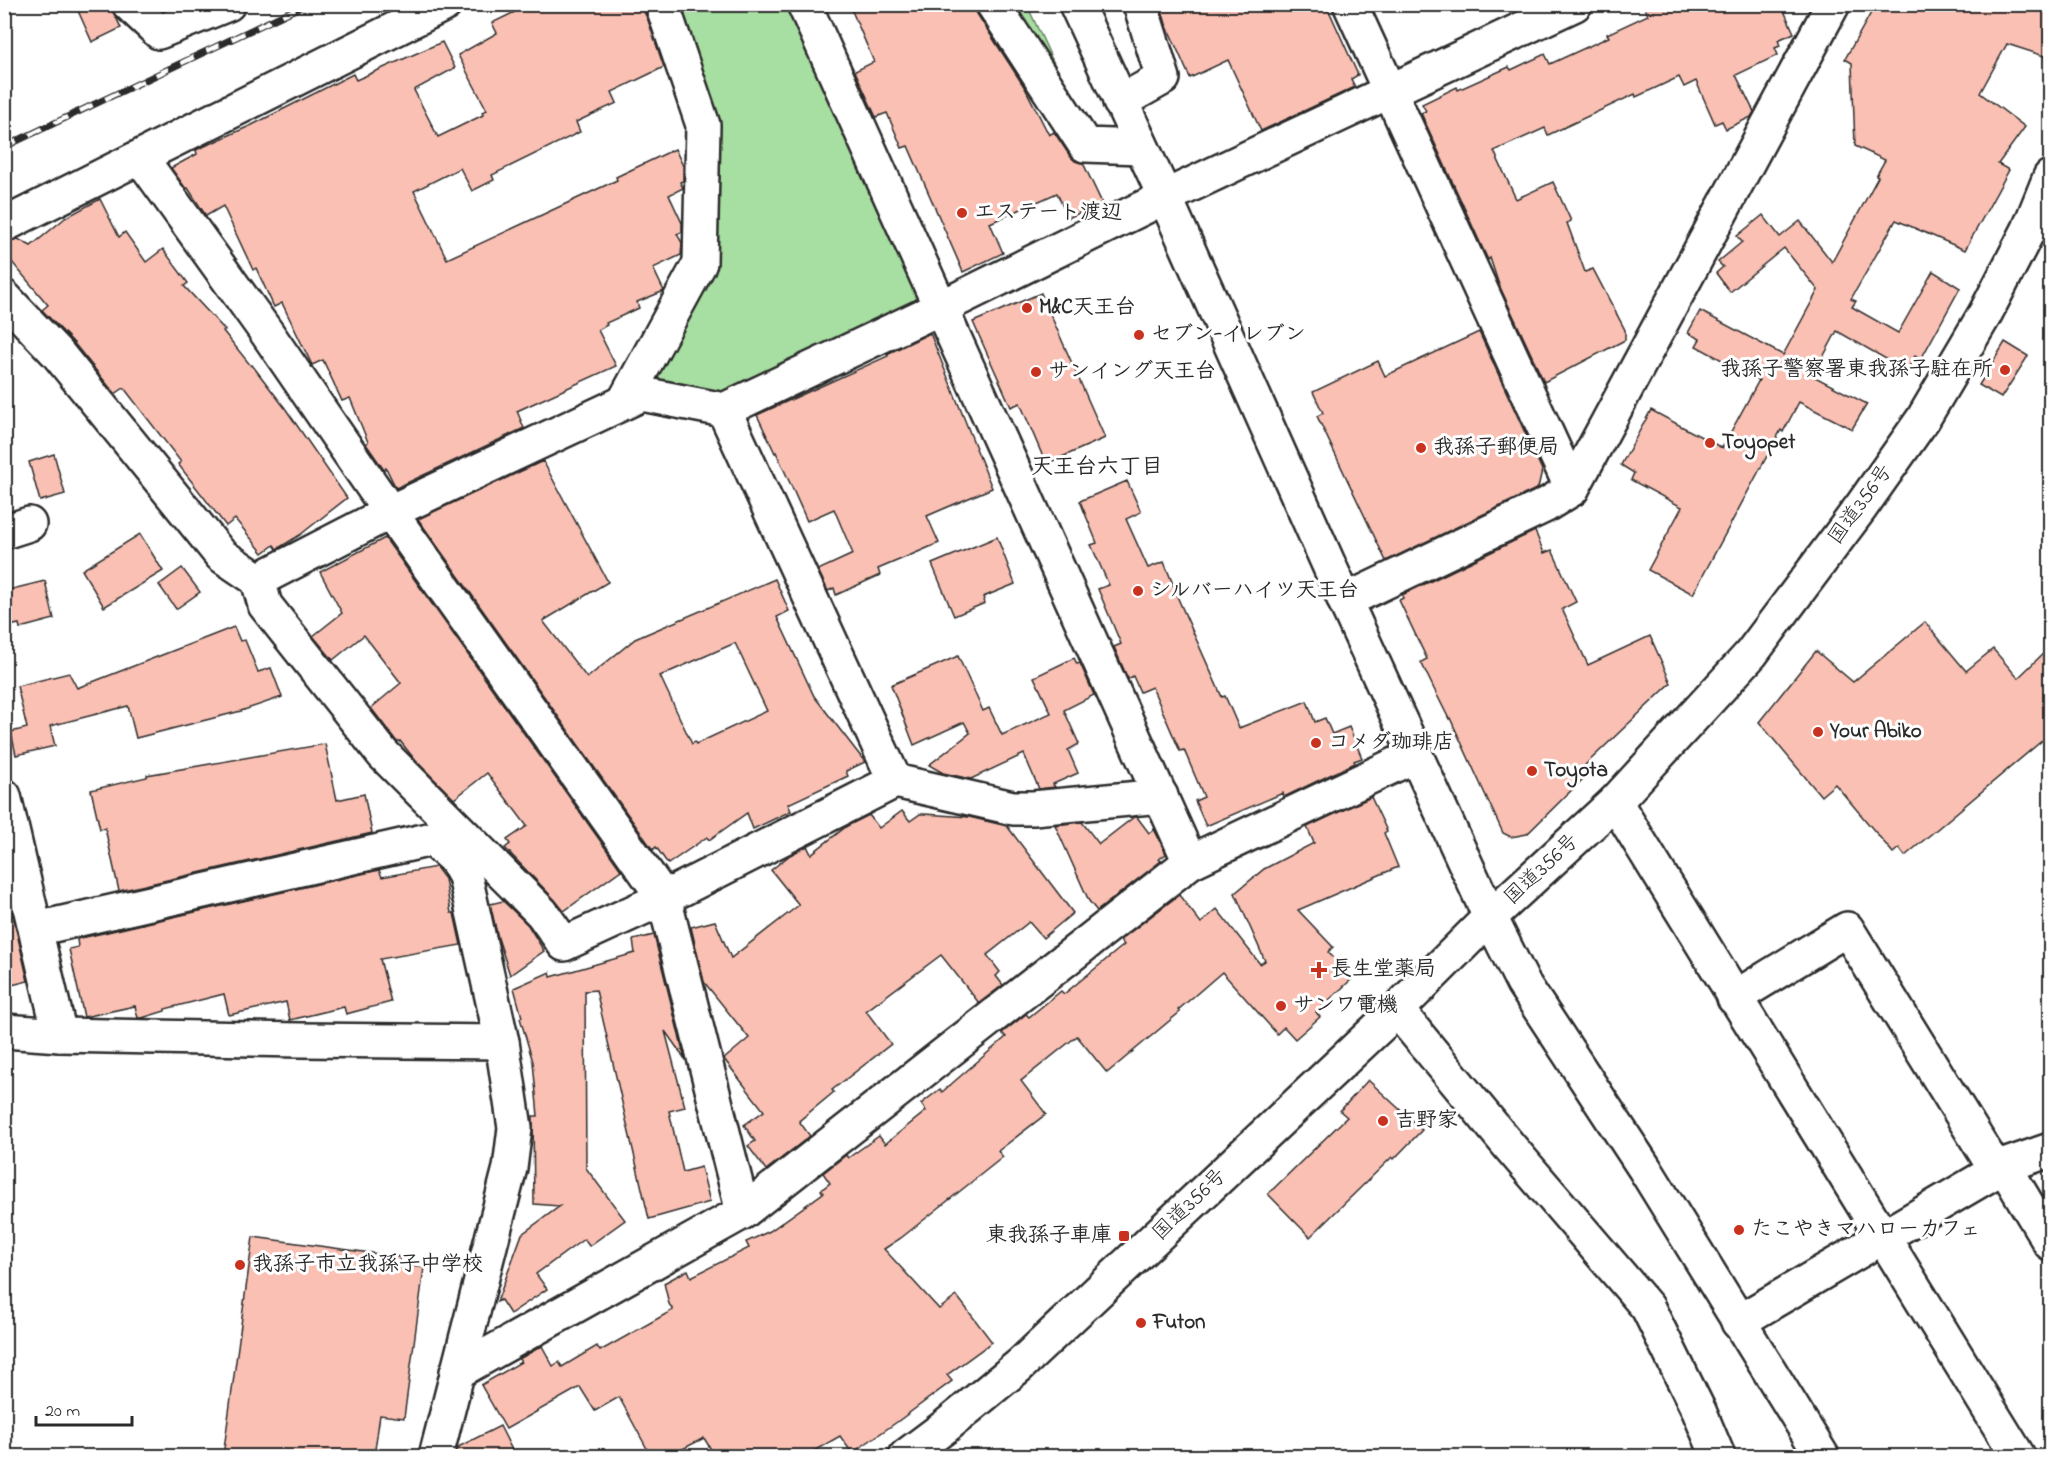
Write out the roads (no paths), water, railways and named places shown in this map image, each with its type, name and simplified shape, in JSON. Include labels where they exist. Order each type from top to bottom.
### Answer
[{"type":"main road","points":[[129,4],[159,32],[228,4]]},
{"type":"main road","points":[[4,225],[445,4]]},
{"type":"main road","points":[[624,402],[700,263],[703,124],[662,4]]},
{"type":"main road","points":[[804,4],[1190,862]]},
{"type":"main road","points":[[993,4],[1084,145],[1141,147]]},
{"type":"main road","points":[[1076,4],[1490,917],[1524,983],[1645,1169],[1822,1456]]},
{"type":"main road","points":[[1120,102],[1163,78],[1140,4]]},
{"type":"main road","points":[[1350,4],[1572,489]]},
{"type":"main road","points":[[258,580],[390,512],[642,394],[724,410],[940,308],[1165,197],[1575,4]]},
{"type":"main road","points":[[1345,601],[1546,506],[1572,489],[1833,4]]},
{"type":"main road","points":[[141,158],[267,333],[390,512],[664,898],[743,1212]]},
{"type":"main road","name":"国道356号","points":[[906,1456],[1020,1365],[1397,1010],[1490,917],[1615,802],[1751,654],[1861,507],[1923,419],[1986,314],[2029,229],[2050,177]]},
{"type":"main road","points":[[4,297],[58,354],[221,555],[258,580],[265,605],[383,754],[542,913],[564,944],[664,898],[895,781],[1013,808],[1161,796]]},
{"type":"main road","points":[[724,410],[895,781]]},
{"type":"main road","points":[[457,1372],[743,1212],[1190,862],[1416,755]]},
{"type":"main road","points":[[4,796],[60,1035]]},
{"type":"main road","points":[[1615,802],[2018,1456]]},
{"type":"main road","points":[[36,929],[432,839],[456,860],[465,876],[502,1042],[515,1128],[510,1168],[436,1456]]},
{"type":"main road","points":[[1734,998],[1847,929],[2050,1243]]},
{"type":"main road","points":[[1397,1010],[1510,1147],[1648,1308],[1699,1411],[1718,1456]]},
{"type":"main road","points":[[4,1030],[60,1035],[502,1042]]},
{"type":"main road","points":[[1738,1322],[2000,1168],[2050,1150]]},
{"type":"railway","points":[[4,147],[306,4]]},
{"type":"place","name":"エステート渡辺","points":[[962,213]]},
{"type":"place","name":"M&C天王台","points":[[1027,308]]},
{"type":"place","name":"セブン-イレブン","points":[[1139,335]]},
{"type":"place","name":"我孫子警察署東我孫子駐在所","points":[[2005,370]]},
{"type":"place","name":"サンイング天王台","points":[[1036,372]]},
{"type":"place","name":"Toyopet","points":[[1710,443]]},
{"type":"place","name":"我孫子郵便局","points":[[1421,448]]},
{"type":"place","name":"シルバーハイツ天王台","points":[[1138,591]]},
{"type":"place","name":"Your Abiko","points":[[1818,732]]},
{"type":"place","name":"コメダ珈琲店","points":[[1316,743]]},
{"type":"place","name":"Toyota","points":[[1532,771]]},
{"type":"place","name":"長生堂薬局","points":[[1319,970]]},
{"type":"place","name":"サンワ電機","points":[[1281,1006]]},
{"type":"place","name":"吉野家","points":[[1383,1121]]},
{"type":"place","name":"たこやきマハローカフェ","points":[[1739,1230]]},
{"type":"place","name":"東我孫子車庫","points":[[1124,1236]]},
{"type":"place","name":"我孫子市立我孫子中学校","points":[[240,1265]]},
{"type":"place","name":"Futon","points":[[1141,1323]]},
{"type":"district","name":"天王台六丁目","points":[[1097,468]]}]
